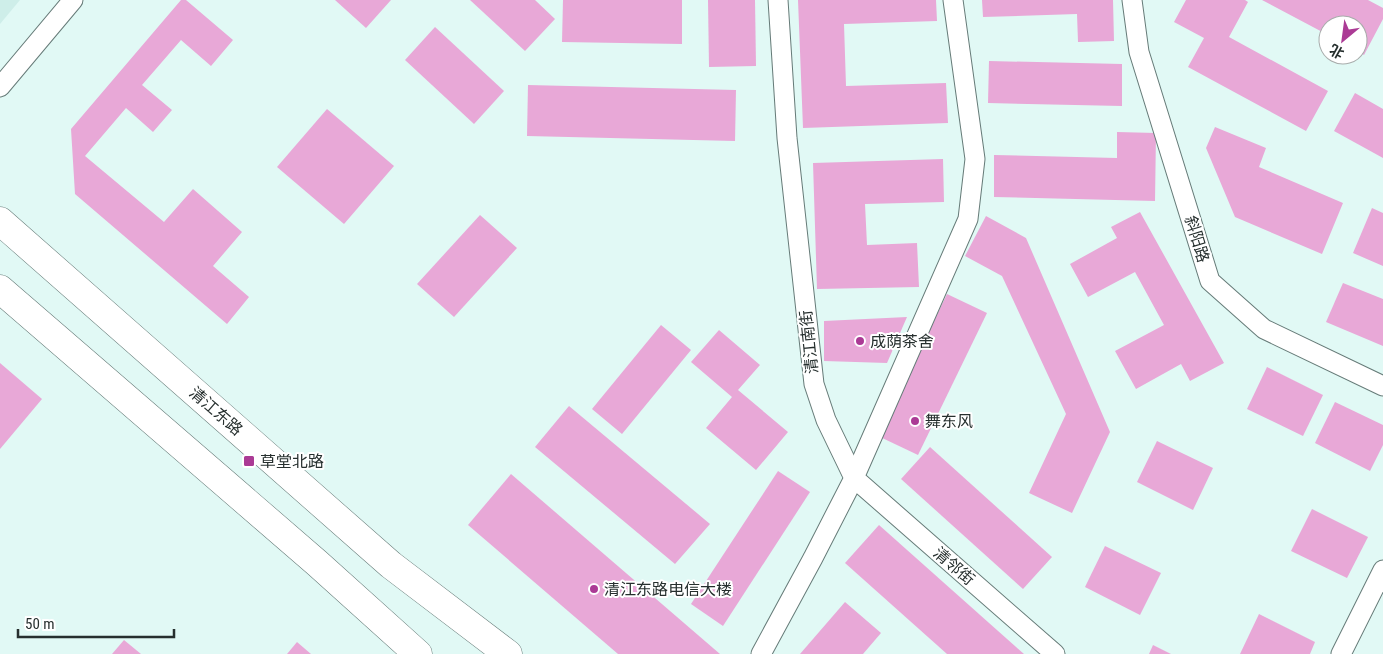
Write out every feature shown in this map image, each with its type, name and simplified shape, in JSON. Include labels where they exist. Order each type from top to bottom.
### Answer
[{"type":"main road","name":"清江东路","points":[[0,221],[391,565],[509,653]]},
{"type":"main road","points":[[0,290],[317,563],[418,654]]},
{"type":"street","points":[[0,87],[73,0]]},
{"type":"street","name":"清江南街","points":[[778,0],[787,138],[814,384],[826,420],[854,478]]},
{"type":"street","points":[[761,654],[814,558],[854,478],[968,220],[976,159],[953,0]]},
{"type":"street","name":"斜阳路","points":[[1132,0],[1138,52],[1210,281],[1264,329],[1383,386]]},
{"type":"street","name":"清邻街","points":[[854,478],[1055,654]]},
{"type":"street","points":[[1341,654],[1383,570]]},
{"type":"shaded area","points":[[0,0],[20,0],[0,24]]},
{"type":"building","points":[[181,0],[186,0],[233,40],[211,66],[181,40],[142,85],[172,110],[153,132],[126,108],[85,156],[164,222],[193,189],[242,232],[213,266],[249,297],[227,324],[75,194],[71,129]]},
{"type":"building","points":[[335,0],[391,0],[366,28]]},
{"type":"building","points":[[470,0],[535,0],[555,19],[525,51]]},
{"type":"building","points":[[563,0],[682,0],[682,44],[562,42]]},
{"type":"building","points":[[708,0],[755,0],[756,66],[709,67]]},
{"type":"building","points":[[798,0],[936,0],[937,21],[844,24],[846,86],[946,83],[948,123],[803,128]]},
{"type":"building","points":[[982,0],[1113,0],[1114,41],[1078,42],[1077,14],[983,17]]},
{"type":"building","points":[[1186,0],[1245,0],[1248,2],[1229,37],[1328,91],[1306,131],[1188,67],[1204,38],[1174,22]]},
{"type":"building","points":[[1262,0],[1368,0],[1383,8],[1383,19],[1368,47],[1368,15],[1318,15],[1318,30]]},
{"type":"building","points":[[435,27],[504,91],[474,124],[405,60]]},
{"type":"building","points":[[989,61],[1122,64],[1122,106],[988,103]]},
{"type":"building","points":[[528,85],[736,90],[735,141],[527,136]]},
{"type":"building","points":[[1355,93],[1383,109],[1383,158],[1334,131]]},
{"type":"building","points":[[327,109],[394,166],[344,224],[277,167]]},
{"type":"building","points":[[1215,127],[1266,148],[1259,167],[1343,203],[1322,254],[1235,217],[1206,148]]},
{"type":"building","points":[[1117,132],[1156,133],[1155,201],[994,197],[994,155],[1117,158]]},
{"type":"building","points":[[943,159],[944,202],[865,204],[867,245],[917,243],[919,287],[817,289],[813,163]]},
{"type":"building","points":[[1372,208],[1383,213],[1383,266],[1353,253]]},
{"type":"building","points":[[1140,212],[1224,363],[1190,381],[1181,364],[1136,389],[1115,351],[1164,325],[1135,272],[1088,297],[1070,264],[1117,238],[1111,227]]},
{"type":"building","points":[[480,215],[517,248],[454,317],[417,284]]},
{"type":"building","points":[[986,216],[1026,238],[1110,432],[1072,513],[1029,493],[1066,414],[1002,276],[965,256]]},
{"type":"building","points":[[1343,283],[1383,299],[1383,346],[1326,322]]},
{"type":"building","points":[[947,294],[987,313],[918,455],[878,436]]},
{"type":"building","name":"成荫茶舍","points":[[907,317],[887,363],[824,361],[824,321]]},
{"type":"building","points":[[661,325],[691,350],[622,434],[592,409]]},
{"type":"building","points":[[719,330],[760,365],[738,390],[788,432],[756,470],[706,428],[732,397],[691,362]]},
{"type":"building","points":[[0,363],[42,399],[0,449]]},
{"type":"building","points":[[1267,367],[1323,395],[1303,436],[1247,409]]},
{"type":"building","points":[[1335,402],[1383,425],[1383,445],[1370,471],[1315,443]]},
{"type":"building","points":[[569,406],[710,524],[675,564],[535,447]]},
{"type":"building","points":[[1157,441],[1213,468],[1193,510],[1137,482]]},
{"type":"building","points":[[930,447],[1052,557],[1023,589],[901,479]]},
{"type":"building","points":[[778,471],[810,492],[723,626],[691,604]]},
{"type":"building","name":"清江东路电信大楼","points":[[511,474],[720,654],[618,654],[468,525]]},
{"type":"building","points":[[1312,509],[1368,537],[1347,578],[1291,551]]},
{"type":"building","points":[[879,525],[1024,654],[947,654],[845,563]]},
{"type":"building","points":[[1105,546],[1161,573],[1140,615],[1085,587]]},
{"type":"building","points":[[845,602],[881,633],[863,654],[800,654]]},
{"type":"building","points":[[1259,614],[1315,642],[1310,654],[1240,654]]},
{"type":"building","points":[[124,640],[141,654],[112,654]]},
{"type":"building","points":[[297,642],[311,654],[287,654]]},
{"type":"building","points":[[1153,645],[1171,654],[1149,654]]},
{"type":"place","name":"成荫茶舍","points":[[860,341]]},
{"type":"place","name":"舞东风","points":[[915,421]]},
{"type":"place","name":"草堂北路","points":[[249,461]]},
{"type":"place","name":"清江东路电信大楼","points":[[594,589]]}]
